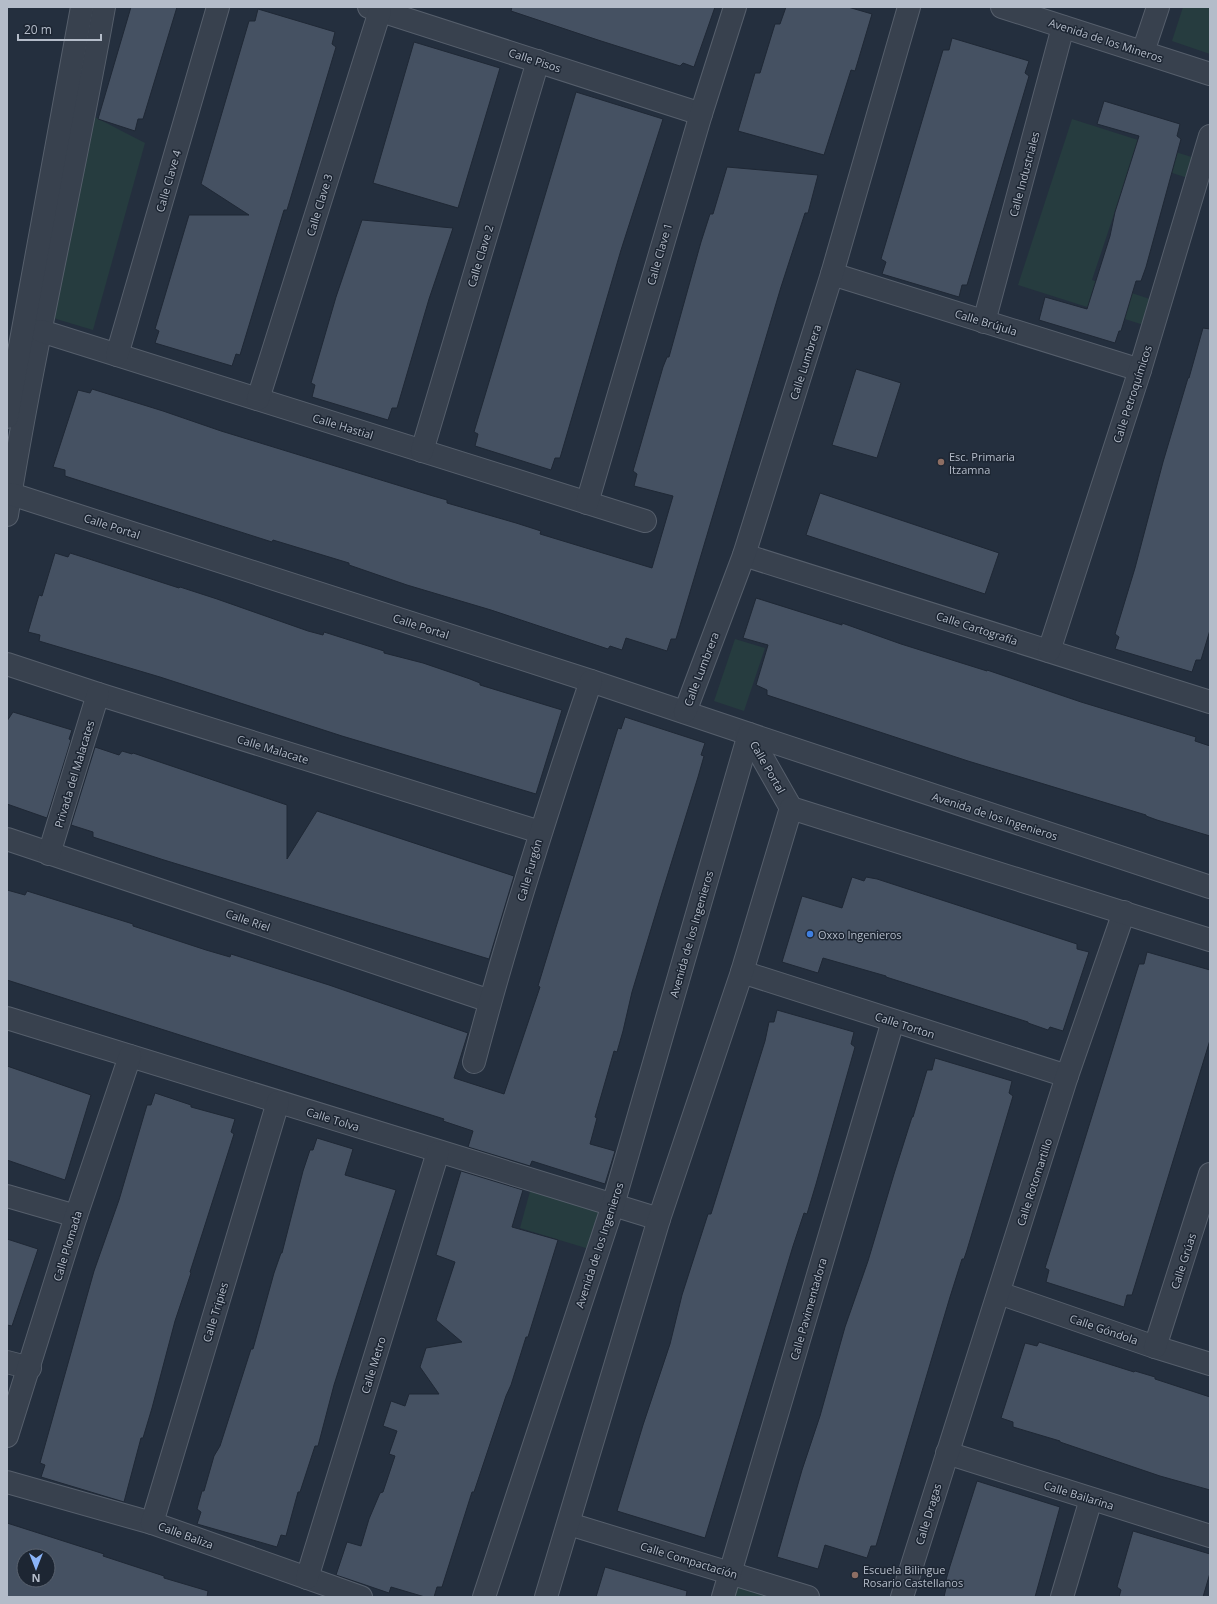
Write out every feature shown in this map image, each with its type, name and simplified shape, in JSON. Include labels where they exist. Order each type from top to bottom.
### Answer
[{"type":"street","points":[[7,417],[82,7]]},
{"type":"street","points":[[7,515],[104,7]]},
{"type":"street","name":"Calle Clave 4","points":[[118,355],[218,7]]},
{"type":"street","name":"Calle Clave 1","points":[[586,503],[700,114],[735,7]]},
{"type":"street","name":"Calle Lumbrera","points":[[685,712],[744,555],[832,274],[909,7]]},
{"type":"street","name":"Avenida de los Mineros","points":[[1002,7],[1210,74]]},
{"type":"street","points":[[1143,52],[1158,7]]},
{"type":"street","name":"Calle Pisos","points":[[375,9],[700,114]]},
{"type":"street","name":"Calle Clave 3","points":[[258,399],[375,9]]},
{"type":"street","name":"Calle Industriales","points":[[984,322],[1063,27]]},
{"type":"street","name":"Calle Clave 2","points":[[422,451],[538,61]]},
{"type":"street","name":"Calle Petroquímicos","points":[[1049,651],[1140,370],[1210,136]]},
{"type":"street","name":"Calle Brújula","points":[[832,274],[1140,370]]},
{"type":"street","name":"Calle Hastial","points":[[41,331],[645,521]]},
{"type":"street","name":"Calle Portal","points":[[10,494],[591,681],[749,734],[791,808]]},
{"type":"street","name":"Calle Cartografía","points":[[744,555],[1049,651],[1208,696]]},
{"type":"street","name":"Calle Malacate","points":[[7,664],[98,694],[540,832]]},
{"type":"street","name":"Calle Furgón","points":[[474,1062],[540,832],[591,681]]},
{"type":"street","name":"Privada del Malacates","points":[[49,854],[98,694]]},
{"type":"street","name":"Avenida de los Ingenieros","points":[[484,1597],[613,1205],[749,734],[1210,887]]},
{"type":"street","points":[[546,1597],[659,1219],[742,972],[791,808],[1210,940]]},
{"type":"street","name":"Calle Riel","points":[[7,839],[490,1002]]},
{"type":"street","name":"Calle Rotomartillo","points":[[947,1454],[1067,1076],[1124,912]]},
{"type":"street","name":"Calle Torton","points":[[742,972],[1067,1076]]},
{"type":"street","name":"Calle Tolva","points":[[7,1018],[659,1219]]},
{"type":"street","name":"Calle Pavimentadora","points":[[723,1597],[893,1021]]},
{"type":"street","name":"Calle Plomada","points":[[7,1436],[30,1368],[76,1216],[130,1056]]},
{"type":"street","name":"Calle Tripies","points":[[152,1523],[278,1102]]},
{"type":"street","name":"Calle Metro","points":[[307,1578],[438,1152]]},
{"type":"street","name":"Calle Grúas","points":[[1155,1347],[1210,1174]]},
{"type":"street","points":[[7,1196],[76,1216]]},
{"type":"street","name":"Calle Góndola","points":[[999,1293],[1155,1347],[1210,1364]]},
{"type":"street","points":[[7,1362],[30,1368]]},
{"type":"street","name":"Calle Bailarina","points":[[947,1454],[1210,1536]]},
{"type":"street","name":"Calle Dragas","points":[[902,1597],[947,1454]]},
{"type":"street","name":"Calle Baliza","points":[[7,1482],[152,1523],[361,1597]]},
{"type":"street","points":[[1062,1597],[1091,1499]]},
{"type":"street","name":"Calle Compactación","points":[[569,1524],[808,1597]]},
{"type":"green space","points":[[1183,7],[1210,7],[1210,54],[1172,41]]},
{"type":"green space","points":[[85,112],[145,143],[93,330],[43,315]]},
{"type":"green space","points":[[1072,119],[1201,160],[1194,180],[1132,160],[1092,280],[1159,302],[1150,327],[1018,285]]},
{"type":"green space","points":[[735,639],[765,648],[744,711],[714,701]]},
{"type":"green space","points":[[532,1184],[613,1205],[599,1252],[520,1228]]},
{"type":"green space","points":[[735,1585],[771,1597],[732,1597]]},
{"type":"building","points":[[131,7],[177,7],[143,119],[138,119],[135,131],[98,119]]},
{"type":"building","points":[[512,7],[715,7],[694,67],[683,63],[680,66],[598,40],[511,11]]},
{"type":"building","points":[[786,7],[848,7],[872,14],[855,71],[851,70],[824,155],[738,131],[755,73],[760,73],[775,24],[780,24]]},
{"type":"building","points":[[258,9],[335,32],[332,44],[336,47],[287,210],[284,210],[240,355],[236,354],[232,366],[155,343],[159,331],[155,329],[189,215],[249,215],[201,184],[249,21],[255,21]]},
{"type":"building","points":[[952,38],[1029,61],[1025,73],[1029,76],[967,285],[962,285],[959,297],[882,274],[886,262],[881,259],[943,50],[949,50]]},
{"type":"building","points":[[414,42],[500,68],[458,208],[373,183]]},
{"type":"building","points":[[576,92],[663,119],[621,250],[560,458],[555,458],[551,470],[475,446],[478,434],[474,432]]},
{"type":"building","points":[[1104,101],[1180,124],[1177,136],[1181,139],[1146,267],[1141,281],[1136,281],[1121,331],[1119,331],[1115,343],[1039,320],[1045,297],[1087,309],[1110,236],[1115,212],[1139,136],[1097,124]]},
{"type":"building","points":[[727,167],[818,175],[808,213],[805,213],[781,287],[676,639],[671,639],[667,651],[626,638],[622,650],[610,646],[608,649],[491,610],[407,585],[349,565],[349,563],[273,540],[272,542],[65,476],[65,470],[53,467],[78,390],[90,393],[92,389],[221,431],[447,500],[447,503],[541,531],[540,534],[652,568],[673,496],[634,486],[637,474],[633,471],[663,367],[667,357],[669,357],[701,242],[710,214],[713,214]]},
{"type":"building","points":[[362,220],[453,228],[429,299],[397,408],[392,408],[388,420],[312,397],[315,385],[311,383],[336,297]]},
{"type":"building","points":[[1203,328],[1210,329],[1210,630],[1201,660],[1196,660],[1192,672],[1115,649],[1119,637],[1115,634],[1135,568],[1163,462]]},
{"type":"building","points":[[856,369],[901,383],[877,458],[832,445]]},
{"type":"building","points":[[820,493],[999,553],[985,594],[806,535]]},
{"type":"building","points":[[55,553],[68,557],[70,553],[179,588],[180,587],[308,631],[323,635],[324,632],[384,651],[384,653],[423,663],[470,679],[480,683],[480,685],[562,710],[536,794],[342,736],[160,677],[39,641],[40,635],[28,632],[39,595],[42,596]]},
{"type":"building","points":[[756,598],[842,625],[842,623],[901,644],[987,670],[1081,702],[1196,737],[1195,741],[1210,746],[1210,836],[968,761],[767,695],[767,690],[756,685],[768,645],[743,638]]},
{"type":"building","points":[[13,712],[72,730],[69,739],[71,740],[47,818],[7,804],[7,721]]},
{"type":"building","points":[[625,717],[705,743],[701,755],[704,756],[698,777],[632,992],[617,1052],[614,1051],[595,1117],[597,1118],[590,1144],[615,1151],[605,1184],[532,1161],[530,1166],[468,1147],[473,1131],[443,1121],[444,1119],[7,980],[7,890],[25,895],[27,891],[133,924],[133,926],[206,950],[230,957],[231,954],[329,985],[468,1033],[454,1078],[504,1094],[540,987],[538,986],[618,728],[621,729]]},
{"type":"building","points":[[95,747],[119,755],[122,751],[133,753],[287,805],[287,859],[317,811],[514,876],[489,959],[93,837],[93,832],[71,825]]},
{"type":"building","points":[[852,877],[864,881],[866,877],[877,879],[1077,944],[1077,949],[1089,952],[1063,1031],[1050,1027],[1048,1030],[1028,1022],[886,976],[823,958],[818,973],[782,962],[802,896],[842,908]]},
{"type":"building","points":[[1147,952],[1210,970],[1210,1040],[1132,1295],[1127,1295],[1124,1307],[1046,1282],[1049,1270],[1045,1268],[1139,964],[1144,964]]},
{"type":"building","points":[[777,1010],[854,1032],[851,1044],[855,1047],[807,1214],[804,1213],[793,1246],[705,1538],[617,1511],[643,1425],[670,1344],[682,1295],[708,1214],[711,1214],[765,1041],[769,1022],[774,1022]]},
{"type":"building","points":[[935,1058],[1012,1081],[1009,1093],[1013,1096],[967,1250],[964,1259],[962,1259],[950,1297],[876,1546],[871,1546],[867,1558],[825,1545],[818,1569],[777,1557],[802,1470],[820,1416],[845,1327],[868,1261],[927,1070],[932,1070]]},
{"type":"building","points":[[7,1066],[91,1095],[65,1180],[7,1160]]},
{"type":"building","points":[[155,1093],[191,1105],[191,1107],[235,1119],[231,1132],[234,1134],[175,1321],[152,1408],[143,1438],[141,1438],[124,1502],[41,1477],[45,1465],[40,1463],[94,1271],[119,1200],[147,1105],[151,1105]]},
{"type":"building","points":[[317,1138],[353,1149],[345,1175],[396,1190],[334,1385],[318,1446],[315,1446],[300,1492],[298,1492],[286,1536],[281,1535],[277,1547],[197,1524],[201,1512],[197,1509],[214,1456],[220,1446],[251,1349],[253,1349],[274,1273],[282,1253],[303,1171],[310,1150],[313,1150]]},
{"type":"building","points":[[461,1171],[523,1190],[512,1227],[558,1240],[528,1337],[526,1337],[474,1492],[472,1492],[442,1587],[437,1587],[434,1597],[425,1597],[391,1587],[389,1593],[336,1575],[347,1542],[361,1546],[369,1519],[380,1493],[383,1492],[395,1456],[389,1454],[397,1431],[383,1426],[391,1401],[405,1406],[409,1394],[439,1394],[420,1367],[426,1348],[462,1342],[436,1320],[455,1262],[436,1255]]},
{"type":"building","points":[[7,1239],[38,1249],[12,1326],[7,1325]]},
{"type":"building","points":[[1039,1342],[1134,1372],[1135,1371],[1155,1377],[1155,1379],[1210,1397],[1210,1490],[1160,1476],[1060,1441],[1013,1427],[1013,1422],[1001,1418],[1025,1343],[1037,1346]]},
{"type":"building","points":[[977,1481],[1060,1507],[1035,1597],[944,1597],[946,1588],[944,1587]]},
{"type":"building","points":[[7,1523],[104,1554],[103,1556],[164,1576],[164,1578],[208,1591],[207,1597],[7,1597]]},
{"type":"building","points":[[1133,1531],[1210,1554],[1210,1573],[1203,1597],[1119,1597],[1121,1590],[1117,1587]]},
{"type":"building","points":[[605,1567],[687,1591],[686,1597],[596,1597]]},
{"type":"place","name":"Esc. Primaria Itzamna","points":[[941,462]]},
{"type":"place","name":"Oxxo Ingenieros","points":[[810,934]]},
{"type":"place","name":"Escuela Bilingue Rosario Castellanos","points":[[855,1575]]}]
